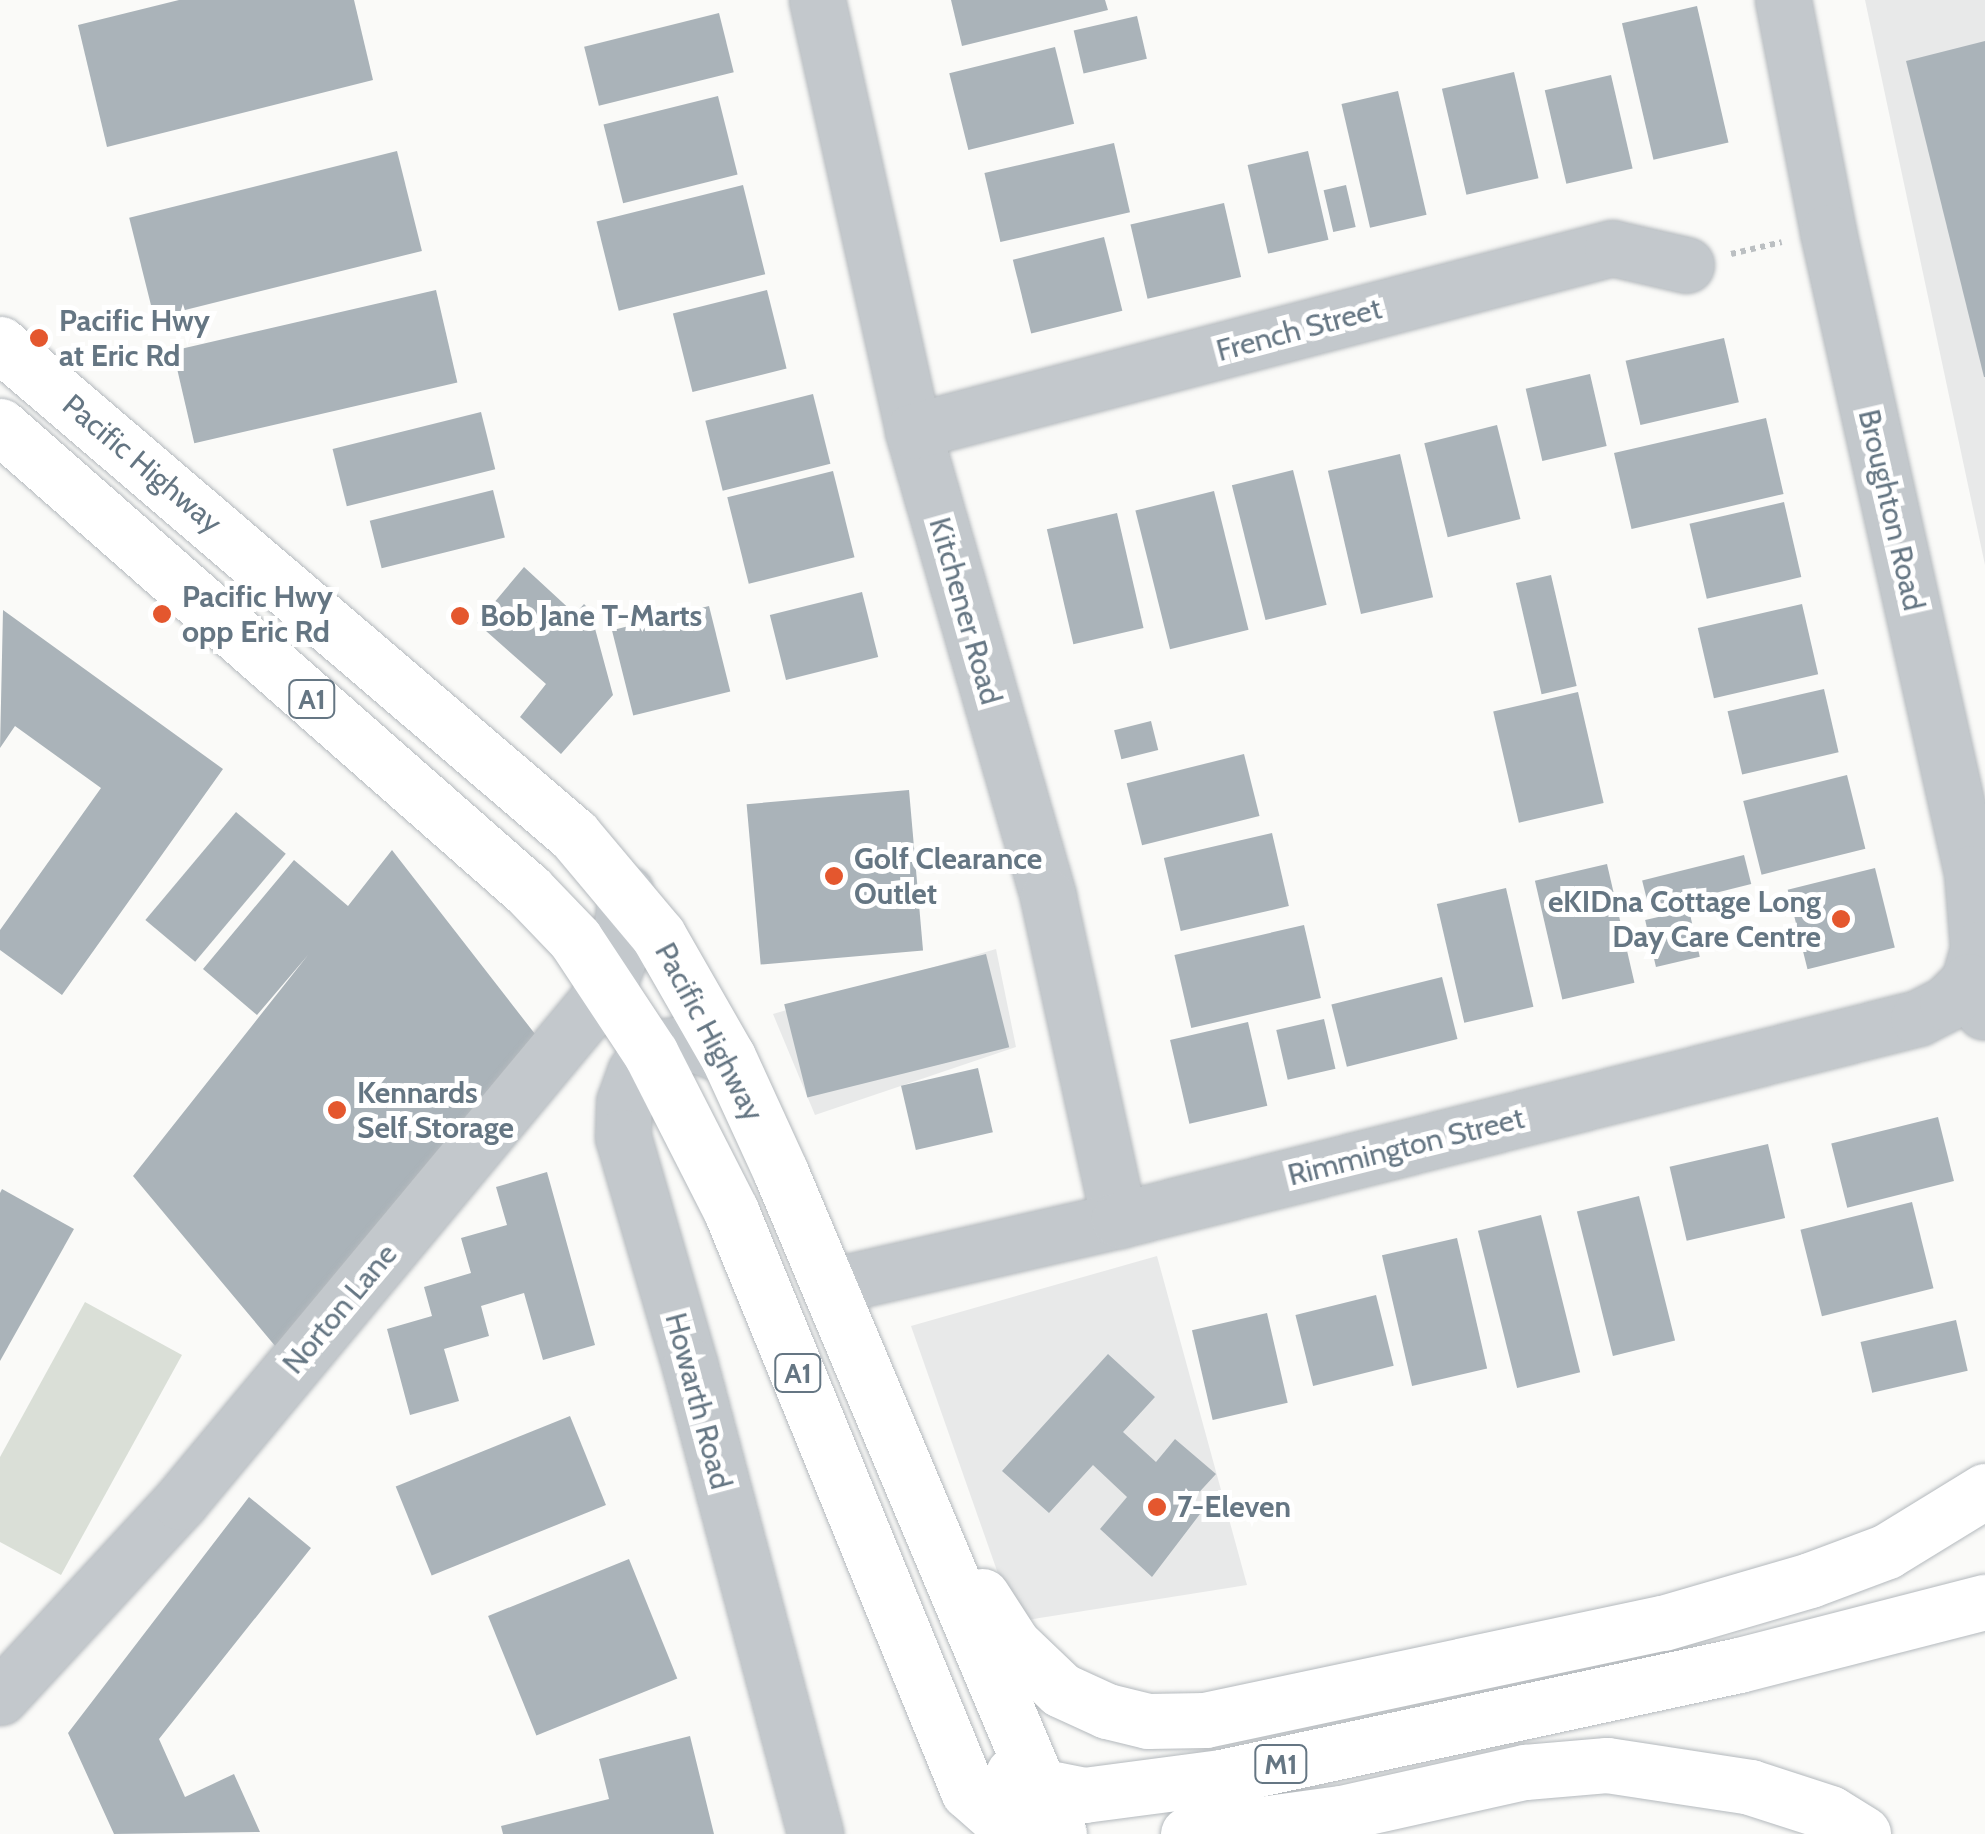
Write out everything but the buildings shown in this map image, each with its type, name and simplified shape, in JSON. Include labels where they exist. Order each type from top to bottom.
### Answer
[{"type":"highway","name":"Pacific Highway","points":[[0,344],[574,835],[626,893],[681,970],[728,1056],[831,1286],[1043,1818],[1002,1821],[968,1791],[731,1210],[651,1054],[575,939],[528,890],[0,426]]},
{"type":"highway","name":"M1","points":[[910,1483],[1014,1644],[1034,1668],[1087,1703],[1126,1716],[1166,1722],[1205,1720],[1663,1623],[1810,1580],[1887,1550],[1985,1491]]},
{"type":"highway","name":"M1","points":[[1043,1818],[1084,1794],[1221,1777],[1739,1665],[1985,1602]]},
{"type":"highway","name":"A1","points":[[930,1699],[1043,1818]]},
{"type":"highway","points":[[1188,1834],[1341,1813],[1432,1790],[1564,1767],[1648,1768],[1750,1788],[1830,1813],[1864,1834]]},
{"type":"highway","points":[[1393,1834],[1592,1786],[1646,1781],[1750,1788]]},
{"type":"street","name":"Kitchener Road","points":[[817,0],[913,431],[1048,897],[1119,1220]]},
{"type":"street","name":"Broughton Road","points":[[1785,0],[1828,232],[1972,873],[1977,999]]},
{"type":"street","name":"French Street","points":[[913,431],[1612,248],[1686,265]]},
{"type":"street","name":"Norton Lane","points":[[0,1697],[180,1502],[608,986],[617,962],[626,893]]},
{"type":"street","name":"Rimmington Street","points":[[831,1286],[1119,1220],[1918,1018],[1947,1002],[1977,999]]},
{"type":"street","points":[[651,1054],[668,1046],[690,1043],[728,1056]]},
{"type":"street","name":"Howarth Road","points":[[651,1054],[635,1072],[624,1102],[623,1137],[695,1385],[815,1834]]},
{"type":"path","points":[[1686,265],[1828,232]]},
{"type":"shaded area","points":[[1865,0],[1985,0],[1985,565]]},
{"type":"shaded area","points":[[996,949],[1016,1047],[815,1115],[773,1014]]},
{"type":"shaded area","points":[[1157,1256],[1247,1585],[1015,1622],[911,1326]]},
{"type":"shaded area","points":[[85,1302],[182,1355],[61,1575],[0,1542],[0,1457]]},
{"type":"place","name":"Pacific Hwy at Eric Rd","points":[[39,338]]},
{"type":"place","name":"Pacific Hwy opp Eric Rd","points":[[162,614]]},
{"type":"place","name":"Bob Jane T-Marts","points":[[460,616]]},
{"type":"place","name":"Golf Clearance Outlet","points":[[834,876]]},
{"type":"place","name":"eKIDna Cottage Long Day Care Centre","points":[[1841,919]]},
{"type":"place","name":"Kennards Self Storage","points":[[337,1110]]},
{"type":"place","name":"7-Eleven","points":[[1157,1507]]}]
